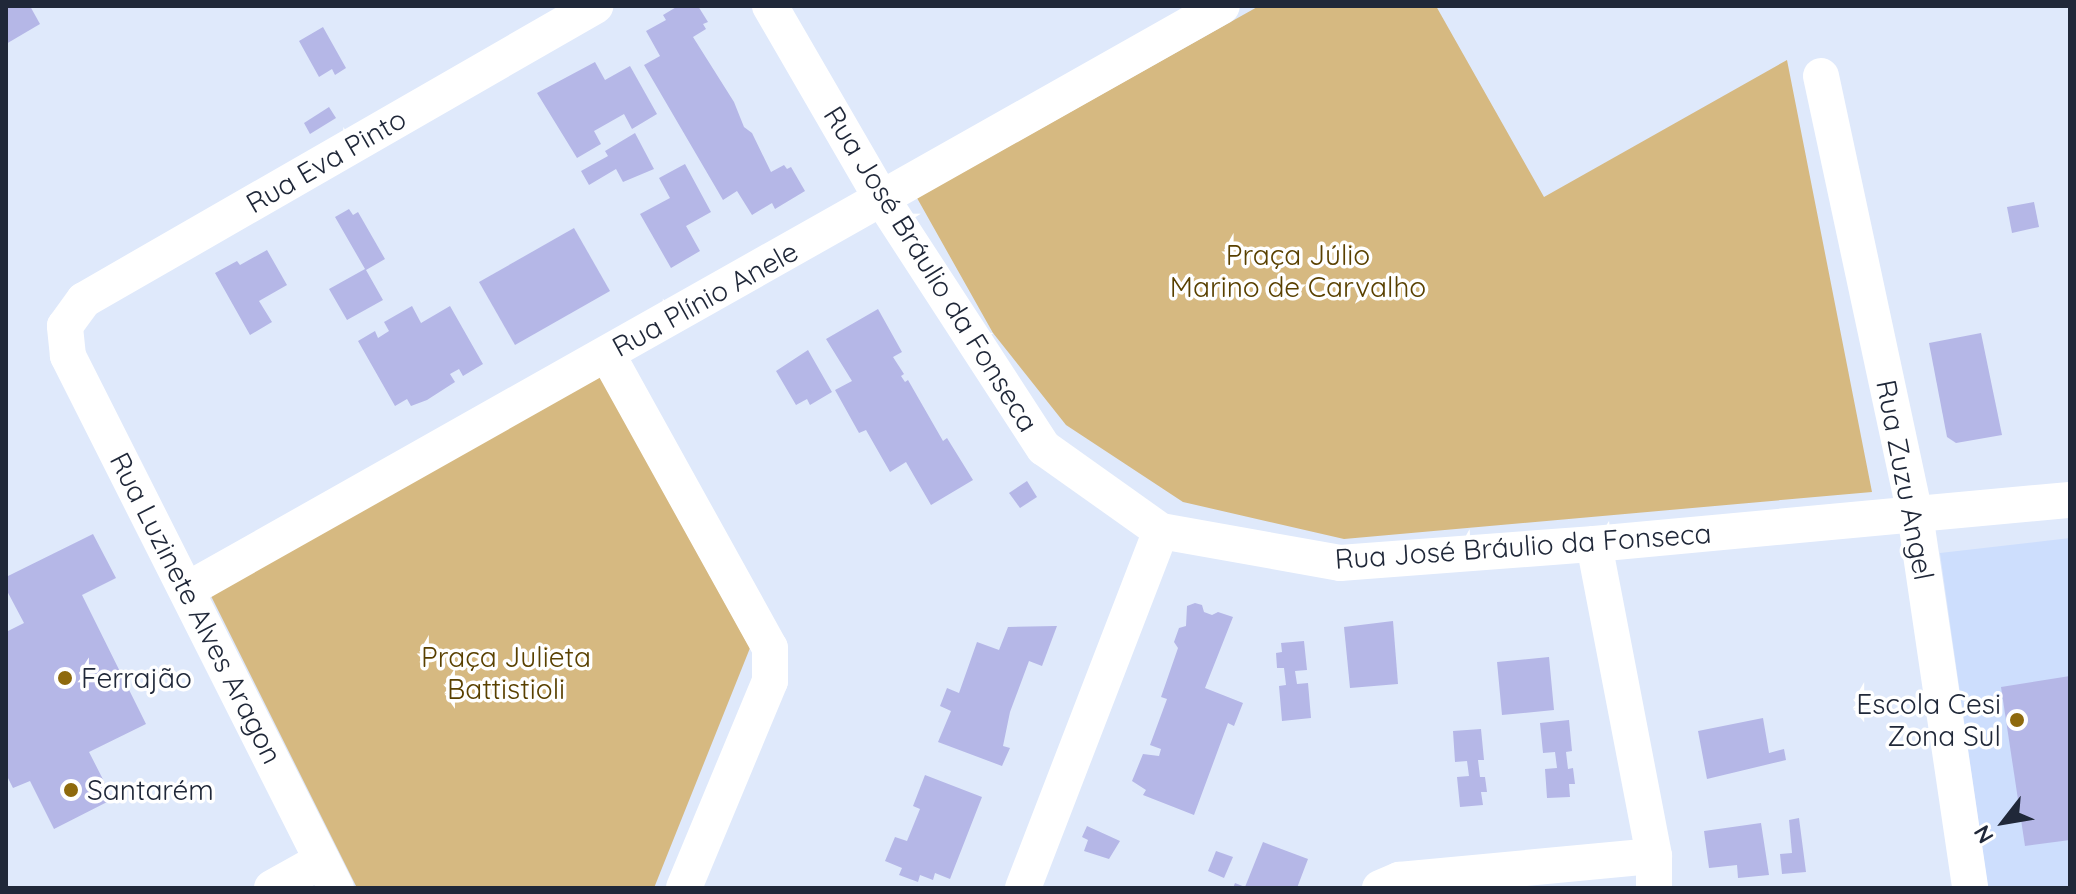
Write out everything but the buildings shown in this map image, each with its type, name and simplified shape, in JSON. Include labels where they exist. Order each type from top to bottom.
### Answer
[{"type":"street","name":"Rua Eva Pinto","points":[[65,326],[84,300],[595,6]]},
{"type":"street","name":"Rua José Bráulio da Fonseca","points":[[770,6],[882,199],[1044,448],[1161,531],[1340,563],[1594,544],[2070,500]]},
{"type":"street","name":"Rua Plínio Anele","points":[[187,590],[1222,6]]},
{"type":"street","name":"Rua Zuzu Angel","points":[[1821,76],[1915,514],[1970,888]]},
{"type":"street","name":"Rua Luzinete Alves Aragon","points":[[65,326],[68,356],[329,874]]},
{"type":"street","points":[[607,354],[770,648],[770,681],[684,888]]},
{"type":"street","points":[[1023,888],[1161,531]]},
{"type":"street","points":[[1380,888],[1399,880],[1654,872],[1594,544]]},
{"type":"street","points":[[272,888],[329,874]]},
{"type":"shaded area","name":"Escola Cesi Zona Sul","points":[[2070,538],[2070,888],[1988,888],[1940,553]]},
{"type":"green space","name":"Praça Júlio Marino de Carvalho","points":[[1259,6],[1436,6],[1544,197],[1787,60],[1872,492],[1344,539],[1183,502],[1066,425],[993,333],[917,198]]},
{"type":"green space","name":"Praça Julieta Battistioli","points":[[600,377],[750,648],[654,888],[357,888],[209,592]]},
{"type":"place","name":"Ferrajão","points":[[65,678]]},
{"type":"place","name":"Escola Cesi Zona Sul","points":[[2017,720]]},
{"type":"place","name":"Santarém","points":[[71,790]]}]
